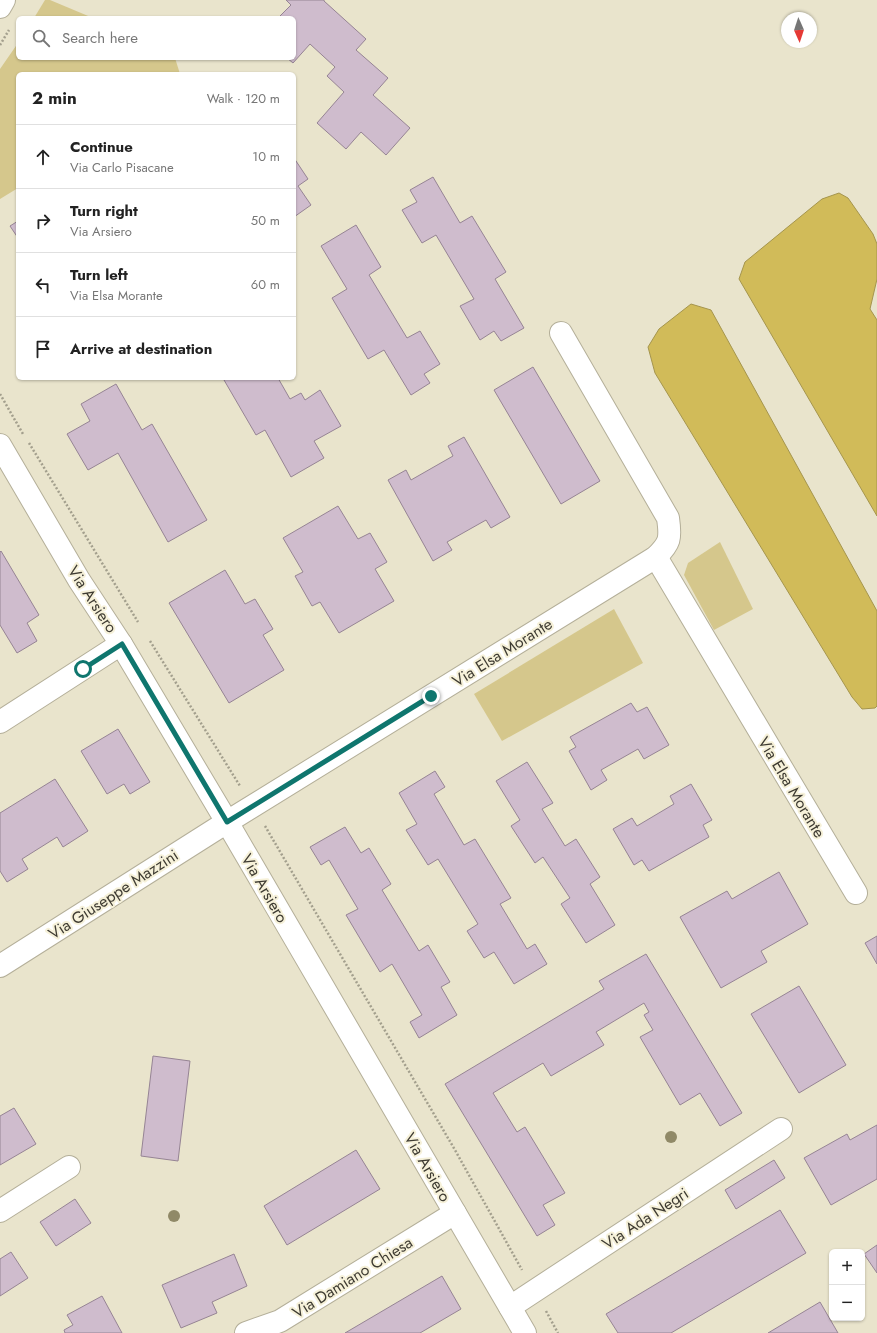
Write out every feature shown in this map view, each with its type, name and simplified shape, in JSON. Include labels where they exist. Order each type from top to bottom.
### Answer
[{"type":"street","points":[[0,7],[4,0]]},
{"type":"street","name":"Via Elsa Morante","points":[[227,822],[252,805],[656,557],[666,547],[670,534],[668,518],[561,333]]},
{"type":"street","name":"Via Arsiero","points":[[0,445],[79,580],[122,644],[525,1333]]},
{"type":"street","name":"Via Elsa Morante","points":[[656,557],[856,893]]},
{"type":"street","points":[[0,722],[122,644]]},
{"type":"street","name":"Via Giuseppe Mazzini","points":[[0,966],[227,822]]},
{"type":"street","name":"Via Ada Negri","points":[[510,1306],[781,1129]]},
{"type":"street","points":[[0,1211],[69,1167]]},
{"type":"street","name":"Via Damiano Chiesa","points":[[246,1333],[280,1321],[455,1213]]},
{"type":"path","points":[[0,394],[142,629]]},
{"type":"path","points":[[146,635],[252,805],[455,1150],[558,1333]]},
{"type":"shaded area","points":[[45,0],[50,0],[88,16],[35,16]]},
{"type":"shaded area","points":[[16,46],[16,60],[176,60],[179,72],[16,72],[16,189],[0,199],[0,69]]},
{"type":"shaded area","points":[[839,193],[848,198],[873,234],[877,244],[877,279],[870,309],[877,320],[877,516],[739,279],[745,262],[822,199]]},
{"type":"shaded area","points":[[691,304],[711,310],[877,611],[877,706],[875,708],[862,709],[852,697],[655,373],[648,347],[659,329]]},
{"type":"shaded area","points":[[720,542],[753,609],[714,630],[684,575],[688,563]]},
{"type":"shaded area","points":[[614,609],[643,663],[502,741],[474,694]]},
{"type":"building","points":[[286,0],[324,0],[366,39],[356,50],[388,78],[373,95],[410,128],[386,155],[361,132],[346,149],[317,123],[344,92],[327,76],[335,67],[310,44],[296,60],[296,16],[280,16],[291,5]]},
{"type":"building","points":[[296,161],[308,179],[298,186],[311,205],[296,216]]},
{"type":"building","points":[[433,177],[460,223],[472,216],[506,272],[495,279],[524,328],[501,341],[494,331],[480,340],[460,306],[474,299],[436,235],[422,243],[402,210],[417,202],[410,190]]},
{"type":"building","points":[[16,222],[16,235],[10,226]]},
{"type":"building","points":[[356,225],[381,267],[369,275],[407,338],[420,331],[440,364],[424,374],[430,383],[411,395],[384,350],[368,359],[332,298],[347,289],[321,246]]},
{"type":"building","points":[[533,367],[600,481],[561,504],[494,390]]},
{"type":"building","points":[[224,380],[279,380],[290,399],[301,393],[305,400],[320,390],[341,426],[314,441],[324,458],[291,477],[265,430],[256,435]]},
{"type":"building","points":[[116,384],[142,430],[152,424],[207,520],[168,542],[118,453],[88,470],[67,434],[90,421],[81,404]]},
{"type":"building","points":[[464,437],[510,517],[491,528],[486,520],[447,542],[452,550],[433,561],[388,480],[406,470],[411,480],[453,456],[448,446]]},
{"type":"building","points":[[338,506],[358,539],[370,533],[387,562],[375,569],[394,601],[339,633],[320,602],[312,606],[295,576],[303,572],[283,538]]},
{"type":"building","points":[[1,551],[39,615],[27,623],[37,641],[17,653],[0,625]]},
{"type":"building","points":[[225,570],[245,604],[255,599],[273,629],[263,635],[284,670],[229,703],[169,603]]},
{"type":"building","points":[[631,703],[637,712],[647,707],[669,745],[644,759],[638,749],[601,770],[607,780],[591,790],[569,751],[576,747],[570,737]]},
{"type":"building","points":[[118,729],[150,782],[130,794],[124,784],[107,794],[81,751]]},
{"type":"building","points":[[527,762],[553,803],[542,809],[565,846],[576,839],[600,877],[590,884],[615,925],[586,943],[561,904],[570,898],[543,857],[535,863],[511,826],[520,820],[496,781]]},
{"type":"building","points":[[435,771],[445,787],[434,794],[464,845],[475,839],[511,898],[500,904],[527,949],[535,944],[547,964],[514,984],[494,952],[484,958],[467,931],[478,924],[438,859],[428,865],[406,830],[417,824],[399,793]]},
{"type":"building","points":[[55,779],[88,831],[63,847],[57,837],[22,859],[28,869],[7,882],[0,871],[0,813]]},
{"type":"building","points":[[691,784],[712,820],[703,825],[709,837],[649,871],[642,860],[634,865],[613,829],[632,818],[637,826],[674,804],[670,796]]},
{"type":"building","points":[[345,827],[361,853],[369,848],[391,884],[382,890],[419,951],[428,945],[450,982],[441,987],[457,1015],[419,1038],[410,1022],[422,1015],[392,964],[380,972],[346,915],[358,909],[329,860],[321,865],[310,847]]},
{"type":"building","points":[[779,872],[808,924],[761,951],[767,962],[721,988],[680,917],[727,891],[732,899]]},
{"type":"building","points":[[877,936],[877,964],[865,943]]},
{"type":"building","points":[[646,954],[742,1113],[720,1126],[700,1093],[680,1105],[640,1037],[653,1030],[644,1015],[649,1012],[644,1003],[596,1032],[604,1045],[551,1076],[543,1063],[493,1093],[517,1132],[525,1127],[565,1193],[543,1205],[555,1225],[537,1236],[445,1084],[604,989],[599,981]]},
{"type":"building","points":[[799,986],[846,1065],[799,1093],[751,1014]]},
{"type":"building","points":[[153,1056],[190,1061],[178,1161],[141,1156]]},
{"type":"building","points":[[14,1108],[36,1144],[0,1165],[0,1116]]},
{"type":"building","points":[[877,1125],[877,1179],[831,1205],[804,1158],[847,1134],[850,1140]]},
{"type":"building","points":[[356,1150],[380,1189],[287,1245],[264,1206]]},
{"type":"building","points":[[774,1160],[785,1178],[736,1209],[725,1190]]},
{"type":"building","points":[[75,1199],[91,1223],[56,1246],[40,1222]]},
{"type":"building","points":[[780,1210],[806,1253],[671,1333],[618,1333],[606,1314]]},
{"type":"building","points":[[877,1245],[877,1273],[865,1255],[865,1253]]},
{"type":"building","points":[[11,1252],[28,1278],[0,1296],[0,1259]]},
{"type":"building","points":[[234,1254],[247,1286],[212,1302],[217,1313],[181,1328],[162,1285]]},
{"type":"building","points":[[442,1276],[461,1309],[420,1333],[345,1333]]},
{"type":"building","points":[[102,1296],[122,1333],[65,1333],[64,1330],[73,1325],[67,1315]]},
{"type":"building","points":[[820,1302],[829,1318],[829,1321],[831,1321],[838,1333],[768,1333]]},
{"type":"route","points":[[83,669],[122,644],[227,822],[431,696]]}]
